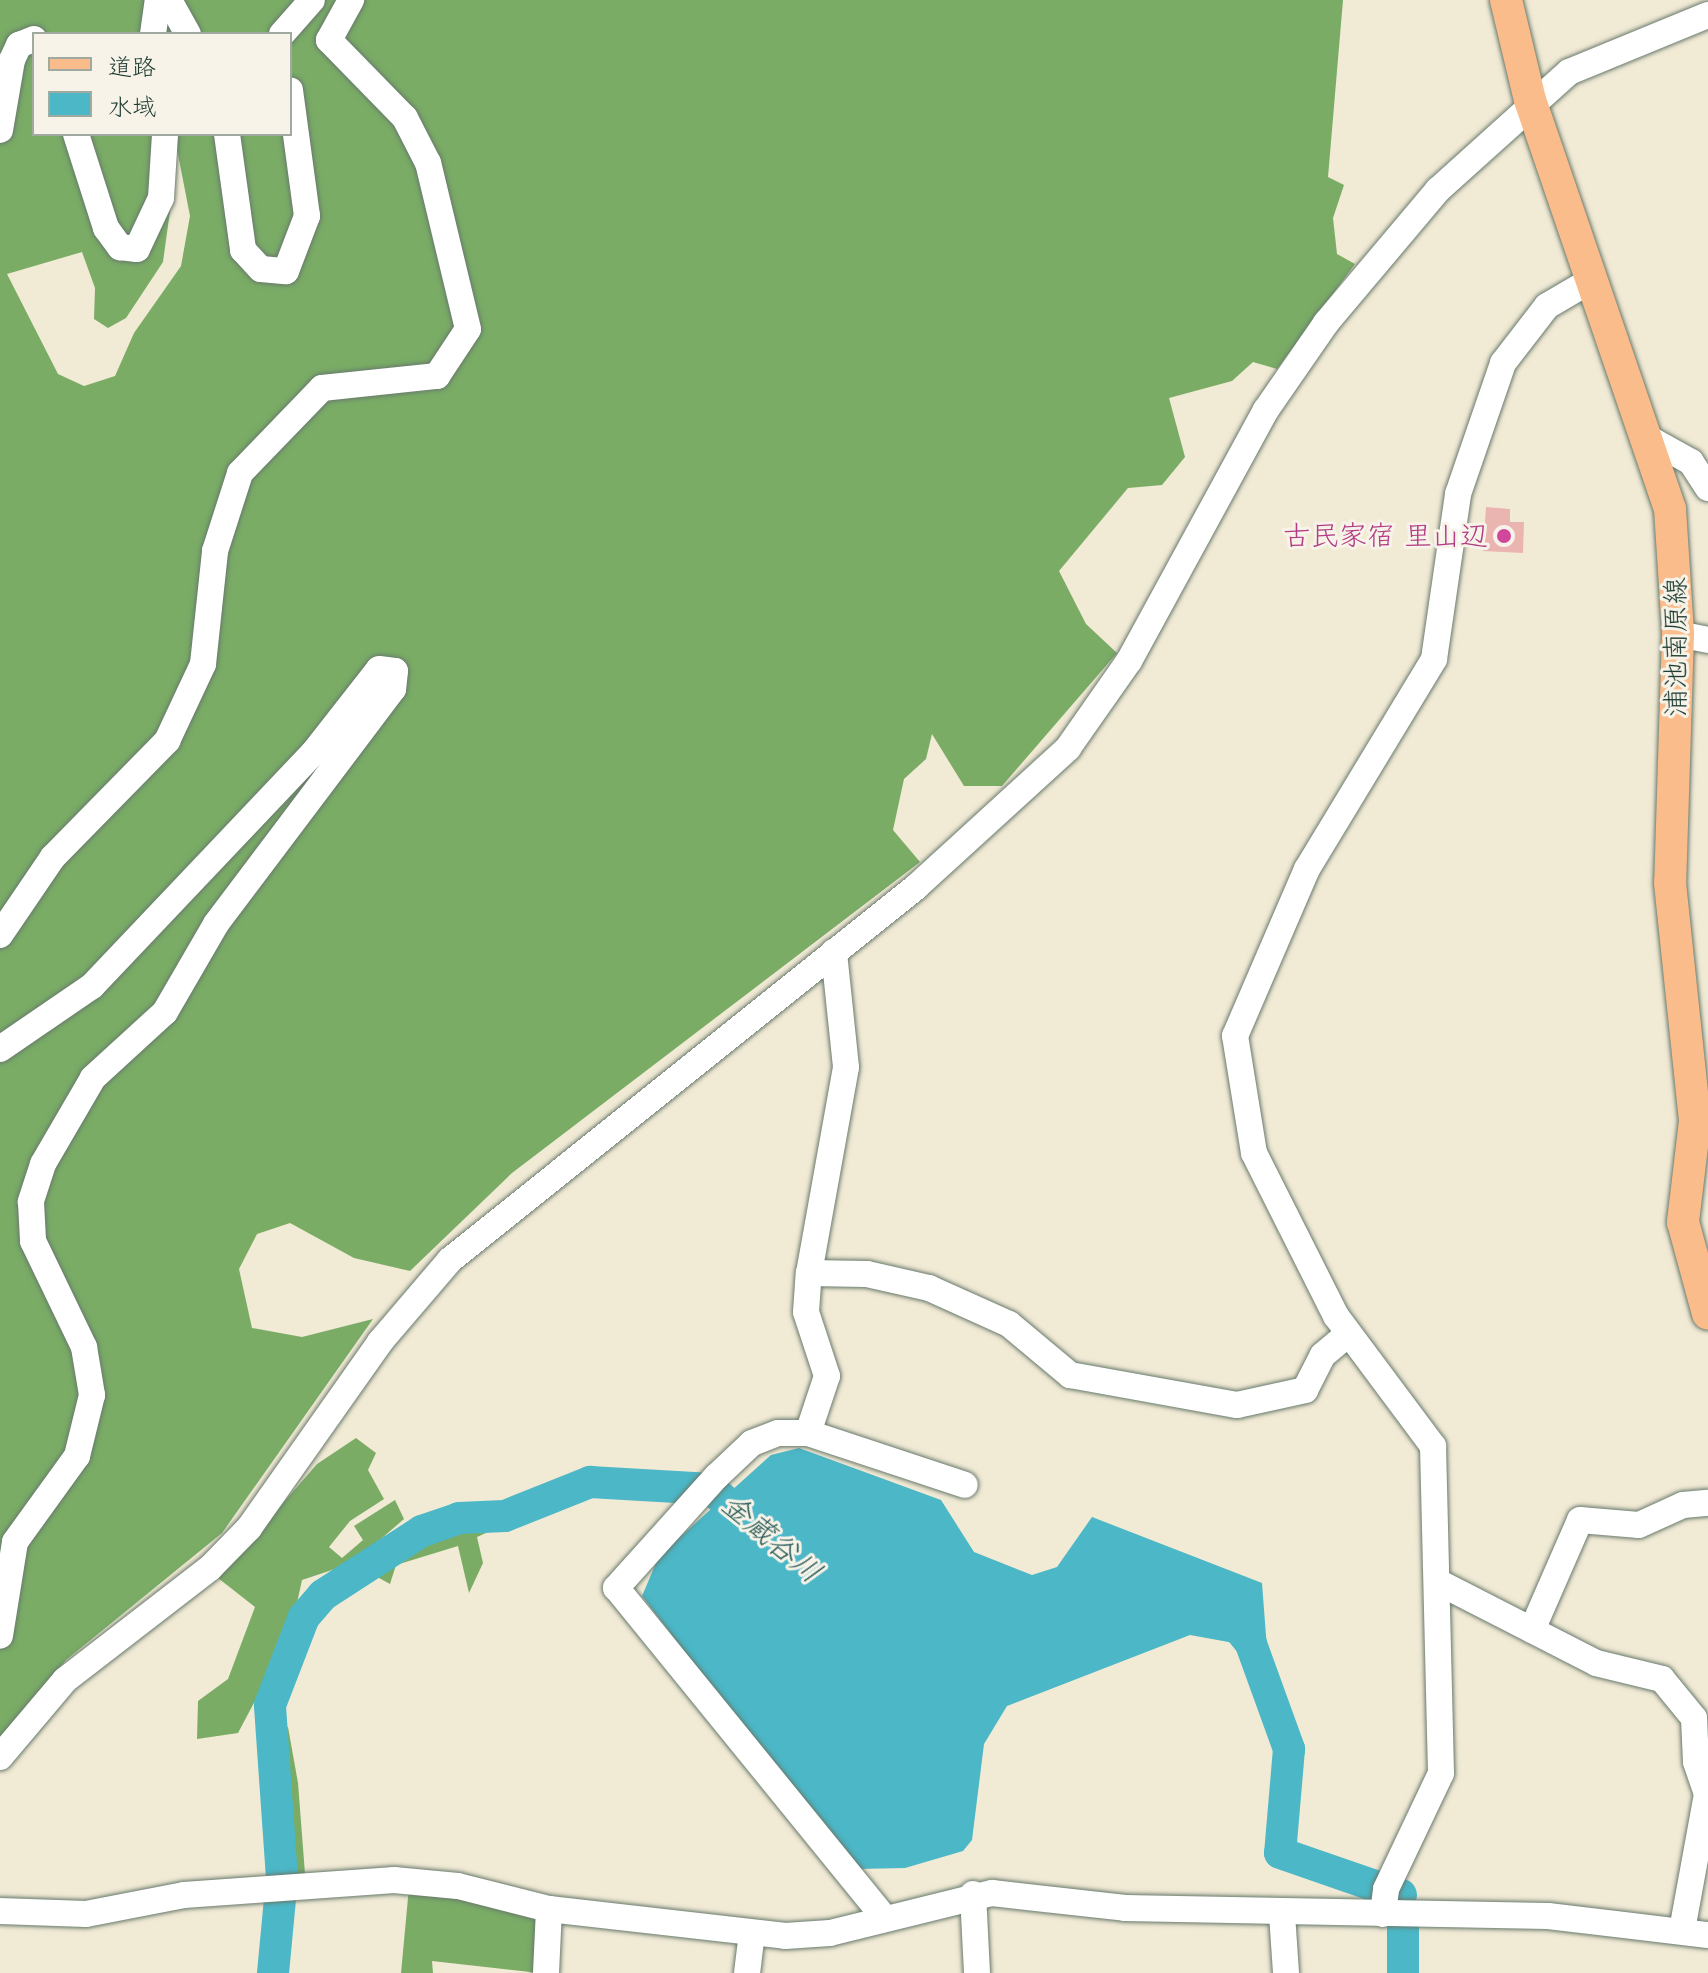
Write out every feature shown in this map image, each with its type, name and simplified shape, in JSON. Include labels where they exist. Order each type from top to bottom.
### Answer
[{"type":"main road","name":"浦池南原線","points":[[1506,0],[1530,100],[1670,509],[1693,637],[1670,883],[1695,1121],[1683,1222],[1708,1314]]},
{"type":"street","points":[[153,32],[150,14],[158,0]]},
{"type":"street","points":[[169,0],[187,32]]},
{"type":"street","points":[[284,32],[312,0]]},
{"type":"street","points":[[0,935],[53,857],[167,741],[203,664],[215,551],[240,473],[322,388],[406,385],[437,376],[468,329],[428,163],[405,118],[329,40],[351,0]]},
{"type":"street","points":[[0,1757],[65,1680],[210,1568],[249,1528],[380,1342],[450,1260],[1011,808],[1068,748],[1129,661],[1266,410],[1326,323],[1438,190],[1530,100],[1600,54],[1708,15]]},
{"type":"street","points":[[0,130],[12,60],[19,45],[32,40]]},
{"type":"street","points":[[227,136],[243,250],[261,269],[286,271],[307,216],[292,105]]},
{"type":"street","points":[[77,136],[106,228],[120,247],[137,249],[161,198],[165,136]]},
{"type":"street","points":[[1386,1895],[1441,1773],[1440,1583],[1433,1446],[1348,1334],[1254,1153],[1235,1036],[1307,869],[1434,659],[1458,494],[1503,363],[1547,306],[1590,281]]},
{"type":"street","points":[[1648,438],[1691,462],[1708,488]]},
{"type":"street","points":[[0,1049],[92,986],[314,752],[379,669],[395,671],[393,689],[216,924],[165,1012],[93,1078],[43,1164],[31,1202],[33,1241],[84,1347],[92,1395],[77,1456],[15,1542],[0,1636]]},
{"type":"street","points":[[808,1433],[827,1376],[806,1312],[809,1273],[846,1067],[834,952]]},
{"type":"street","points":[[809,1273],[867,1274],[929,1288],[1009,1324],[1070,1375],[1237,1405],[1305,1390],[1323,1355],[1348,1334]]},
{"type":"street","points":[[883,1916],[619,1597],[616,1588],[708,1486],[752,1443],[808,1433],[965,1485]]},
{"type":"street","points":[[1532,1630],[1580,1520],[1639,1525],[1683,1505],[1708,1503]]},
{"type":"street","points":[[1440,1583],[1596,1663],[1662,1679],[1694,1718],[1707,1794],[1682,1930]]},
{"type":"street","points":[[0,1911],[86,1914],[184,1895],[425,1881],[549,1909],[752,1933],[830,1933],[883,1916],[973,1894],[1282,1914],[1386,1895],[1708,1935]]},
{"type":"street","points":[[973,1894],[977,1973]]},
{"type":"street","points":[[546,1973],[549,1909]]},
{"type":"street","points":[[1282,1914],[1286,1973]]},
{"type":"street","points":[[747,1973],[752,1933]]},
{"type":"green space","points":[[0,0],[1343,0],[1328,177],[1344,185],[1333,218],[1337,254],[1355,264],[1277,369],[1253,362],[1232,381],[1169,398],[1185,457],[1162,485],[1128,488],[1059,571],[1086,624],[1117,653],[1002,786],[964,786],[932,734],[926,759],[904,779],[893,830],[920,862],[512,1173],[410,1271],[354,1258],[290,1223],[257,1234],[239,1269],[252,1328],[302,1337],[373,1319],[222,1533],[66,1660],[0,1738]],"holes":[[[32,32],[292,32],[292,136],[174,136],[190,216],[181,266],[134,333],[115,376],[84,386],[58,374],[7,274],[82,252],[95,288],[94,319],[108,328],[126,318],[163,262],[174,182],[162,136],[32,136]]]},
{"type":"green space","points":[[356,1438],[376,1453],[368,1470],[384,1499],[350,1521],[329,1547],[342,1558],[363,1540],[354,1526],[395,1500],[404,1519],[353,1563],[302,1580],[290,1635],[238,1733],[197,1739],[198,1701],[228,1679],[255,1607],[218,1578],[317,1464]]},
{"type":"green space","points":[[528,1514],[477,1537],[483,1563],[469,1593],[458,1546],[396,1565],[390,1584],[370,1573],[427,1535]]},
{"type":"green space","points":[[288,1727],[298,1783],[305,1874],[288,1874],[277,1728]]},
{"type":"green space","points":[[409,1887],[544,1914],[539,1973],[432,1961],[433,1973],[401,1973]]},
{"type":"water","points":[[799,1448],[941,1500],[974,1552],[1032,1575],[1057,1567],[1092,1517],[1262,1583],[1267,1649],[1190,1635],[1007,1706],[984,1744],[972,1840],[963,1851],[905,1868],[858,1869],[837,1852],[642,1596],[659,1556],[771,1455]]},
{"type":"building","name":"古民家宿 里山辺","points":[[1486,507],[1510,509],[1510,522],[1524,522],[1523,553],[1483,551]]},
{"type":"waterway","name":"金蔵谷川","points":[[273,1973],[282,1878],[270,1705],[304,1617],[323,1595],[422,1531],[459,1518],[505,1516],[590,1482],[711,1489],[753,1525]]},
{"type":"waterway","name":"金蔵谷川","points":[[1227,1614],[1251,1644],[1289,1749],[1280,1853],[1401,1895]]},
{"type":"waterway","name":"金蔵谷川","points":[[1403,1927],[1403,1973]]},
{"type":"place","name":"古民家宿 里山辺","points":[[1504,536]]}]
